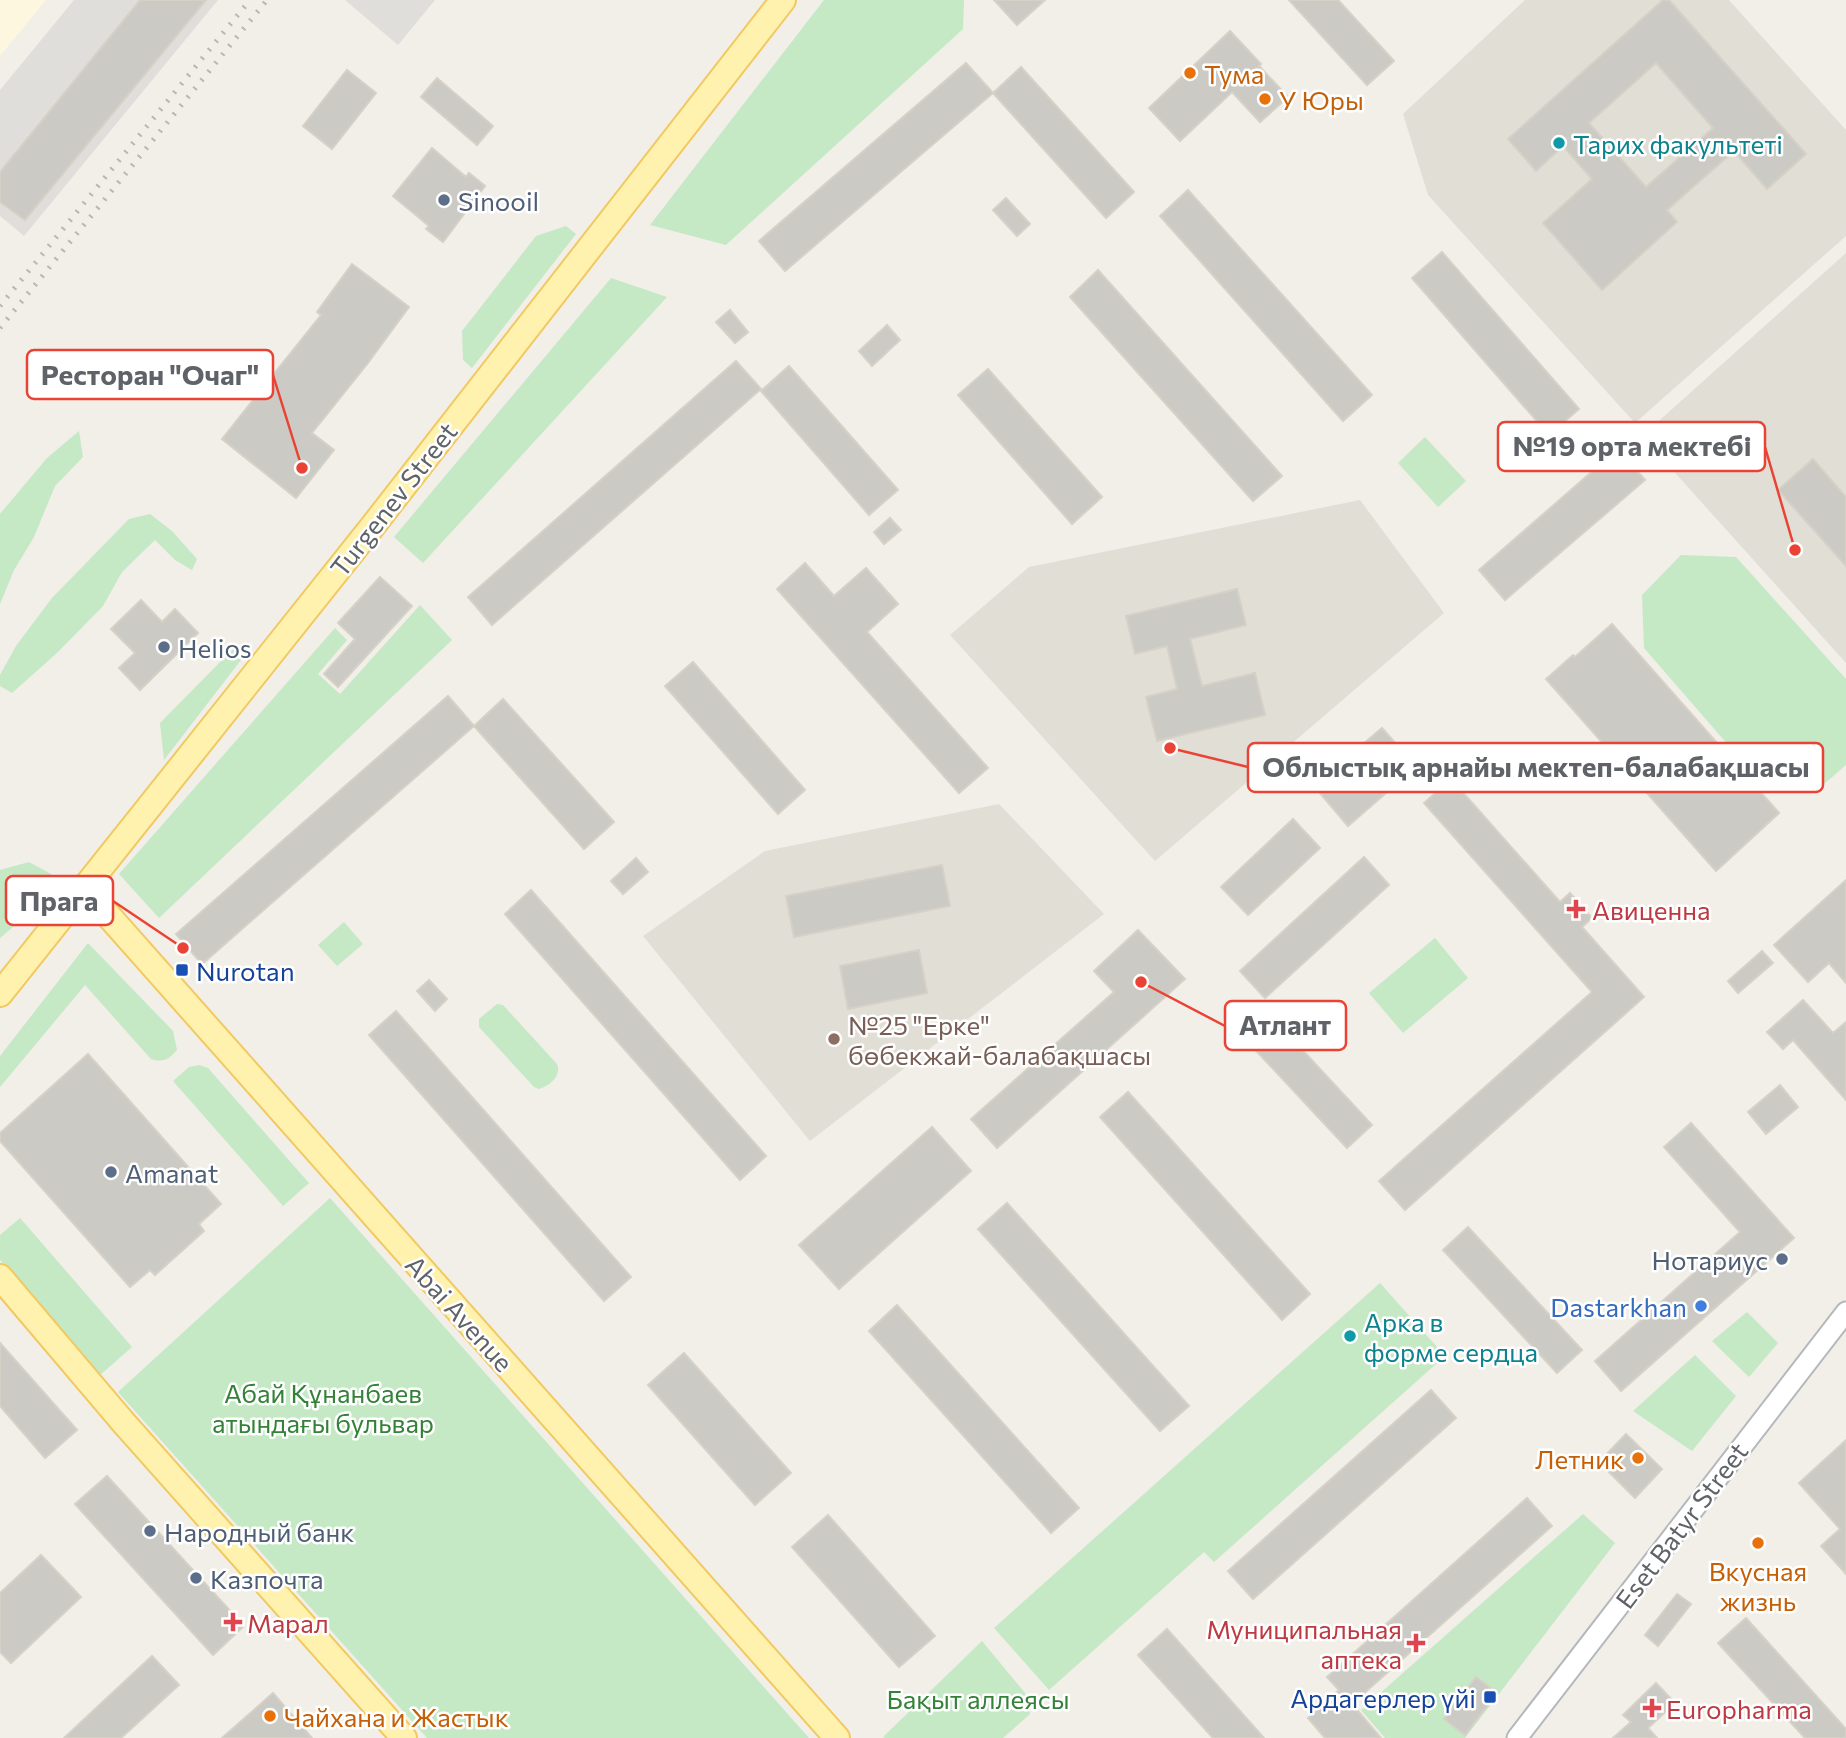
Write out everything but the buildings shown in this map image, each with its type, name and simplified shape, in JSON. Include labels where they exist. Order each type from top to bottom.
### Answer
[{"type":"main road","name":"Turgenev Street","points":[[0,994],[365,536],[783,0]]},
{"type":"main road","name":"Abai Avenue","points":[[84,888],[836,1738]]},
{"type":"main road","points":[[0,1277],[123,1422],[404,1738]]},
{"type":"street","name":"Eset Batyr Street","points":[[1517,1738],[1846,1312]]},
{"type":"shaded area","points":[[0,0],[46,0],[0,56]]},
{"type":"shaded area","points":[[74,0],[218,0],[24,236],[0,216],[0,90]]},
{"type":"shaded area","points":[[345,0],[435,0],[398,45]]},
{"type":"shaded area","points":[[1525,0],[1729,0],[1846,130],[1846,236],[1635,423],[1428,195],[1403,114]]},
{"type":"shaded area","points":[[1846,253],[1846,663],[1642,436]]},
{"type":"shaded area","points":[[1360,500],[1444,613],[1155,861],[950,635],[1029,567]]},
{"type":"shaded area","name":"№25 \"Ерке\" бөбекжай-балабақшасы","points":[[999,804],[1104,914],[810,1141],[643,936],[765,851]]},
{"type":"green space","points":[[824,0],[964,0],[963,29],[726,245],[650,225]]},
{"type":"green space","points":[[566,226],[576,234],[472,368],[463,360],[462,331],[536,236]]},
{"type":"green space","points":[[611,278],[667,297],[423,563],[394,537]]},
{"type":"green space","points":[[79,431],[83,457],[55,486],[34,537],[14,570],[0,604],[0,514],[47,458]]},
{"type":"green space","points":[[1425,437],[1466,481],[1438,507],[1398,463]]},
{"type":"green space","points":[[150,514],[172,531],[197,559],[192,570],[175,560],[155,540],[122,572],[103,606],[58,652],[12,693],[0,686],[0,675],[16,646],[52,598],[129,519]]},
{"type":"green space","points":[[1681,555],[1736,557],[1846,679],[1846,765],[1817,790],[1769,792],[1644,648],[1642,595]]},
{"type":"green space","points":[[420,605],[452,640],[159,918],[119,874],[335,628],[347,640],[318,674],[340,694]]},
{"type":"green space","points":[[233,649],[239,649],[244,656],[164,760],[160,723]]},
{"type":"green space","points":[[29,862],[51,874],[42,902],[0,938],[0,870]]},
{"type":"green space","points":[[344,922],[363,944],[337,966],[318,945]]},
{"type":"green space","points":[[1435,938],[1468,978],[1403,1033],[1369,993]]},
{"type":"green space","points":[[88,943],[173,1031],[177,1050],[166,1059],[151,1059],[85,985],[0,1087],[0,1056]]},
{"type":"green space","points":[[497,1004],[503,1005],[557,1064],[558,1072],[554,1080],[547,1085],[539,1089],[534,1087],[479,1027],[479,1019]]},
{"type":"green space","points":[[199,1065],[208,1068],[309,1183],[283,1206],[173,1081],[189,1067]]},
{"type":"green space","name":"Абай Құнанбаев атындағы бульвар","points":[[330,1198],[809,1738],[427,1738],[118,1392]]},
{"type":"green space","points":[[20,1218],[132,1347],[100,1375],[0,1260],[0,1235]]},
{"type":"green space","name":"Бақыт аллеясы","points":[[1380,1283],[1445,1356],[1214,1562],[1204,1552],[1049,1690],[994,1628]]},
{"type":"green space","points":[[1747,1312],[1778,1343],[1749,1377],[1712,1341]]},
{"type":"green space","points":[[1695,1355],[1736,1396],[1692,1451],[1633,1411]]},
{"type":"green space","points":[[1583,1514],[1615,1543],[1465,1738],[1385,1738],[1361,1710]]},
{"type":"green space","name":"Бақыт аллеясы","points":[[982,1641],[1025,1693],[1030,1714],[1003,1738],[883,1737]]},
{"type":"railway","points":[[0,306],[250,0]]},
{"type":"railway","points":[[0,328],[267,0]]},
{"type":"place","name":"Тума","points":[[1190,73]]},
{"type":"place","name":"У Юры","points":[[1265,99]]},
{"type":"place","name":"Тарих факультеті","points":[[1559,143]]},
{"type":"place","name":"Sinooil","points":[[444,200]]},
{"type":"place","name":"Ресторан \"Очаг\"","points":[[302,468]]},
{"type":"place","name":"№19 орта мектебі","points":[[1795,550]]},
{"type":"place","name":"Helios","points":[[164,647]]},
{"type":"place","name":"Облыстық арнайы мектеп-балабақшасы","points":[[1170,748]]},
{"type":"place","name":"Авиценна","points":[[1576,909]]},
{"type":"place","name":"Прага","points":[[183,948]]},
{"type":"place","name":"Nurotan","points":[[182,970]]},
{"type":"place","name":"Атлант","points":[[1141,982]]},
{"type":"place","name":"№25 \"Ерке\" бөбекжай-балабақшасы","points":[[834,1039]]},
{"type":"place","name":"Amanat","points":[[111,1172]]},
{"type":"place","name":"Нотариус","points":[[1782,1259]]},
{"type":"place","name":"Dastarkhan","points":[[1701,1306]]},
{"type":"place","name":"Арка в форме сердца","points":[[1350,1336]]},
{"type":"place","name":"Летник","points":[[1638,1458]]},
{"type":"place","name":"Народный банк","points":[[150,1531]]},
{"type":"place","name":"Вкусная жизнь","points":[[1758,1543]]},
{"type":"place","name":"Казпочта","points":[[196,1578]]},
{"type":"place","name":"Марал","points":[[233,1622]]},
{"type":"place","name":"Муниципальная аптека","points":[[1416,1643]]},
{"type":"place","name":"Ардагерлер үйі","points":[[1490,1697]]},
{"type":"place","name":"Europharma","points":[[1652,1708]]},
{"type":"place","name":"Чайхана и Жастык","points":[[270,1716]]}]
